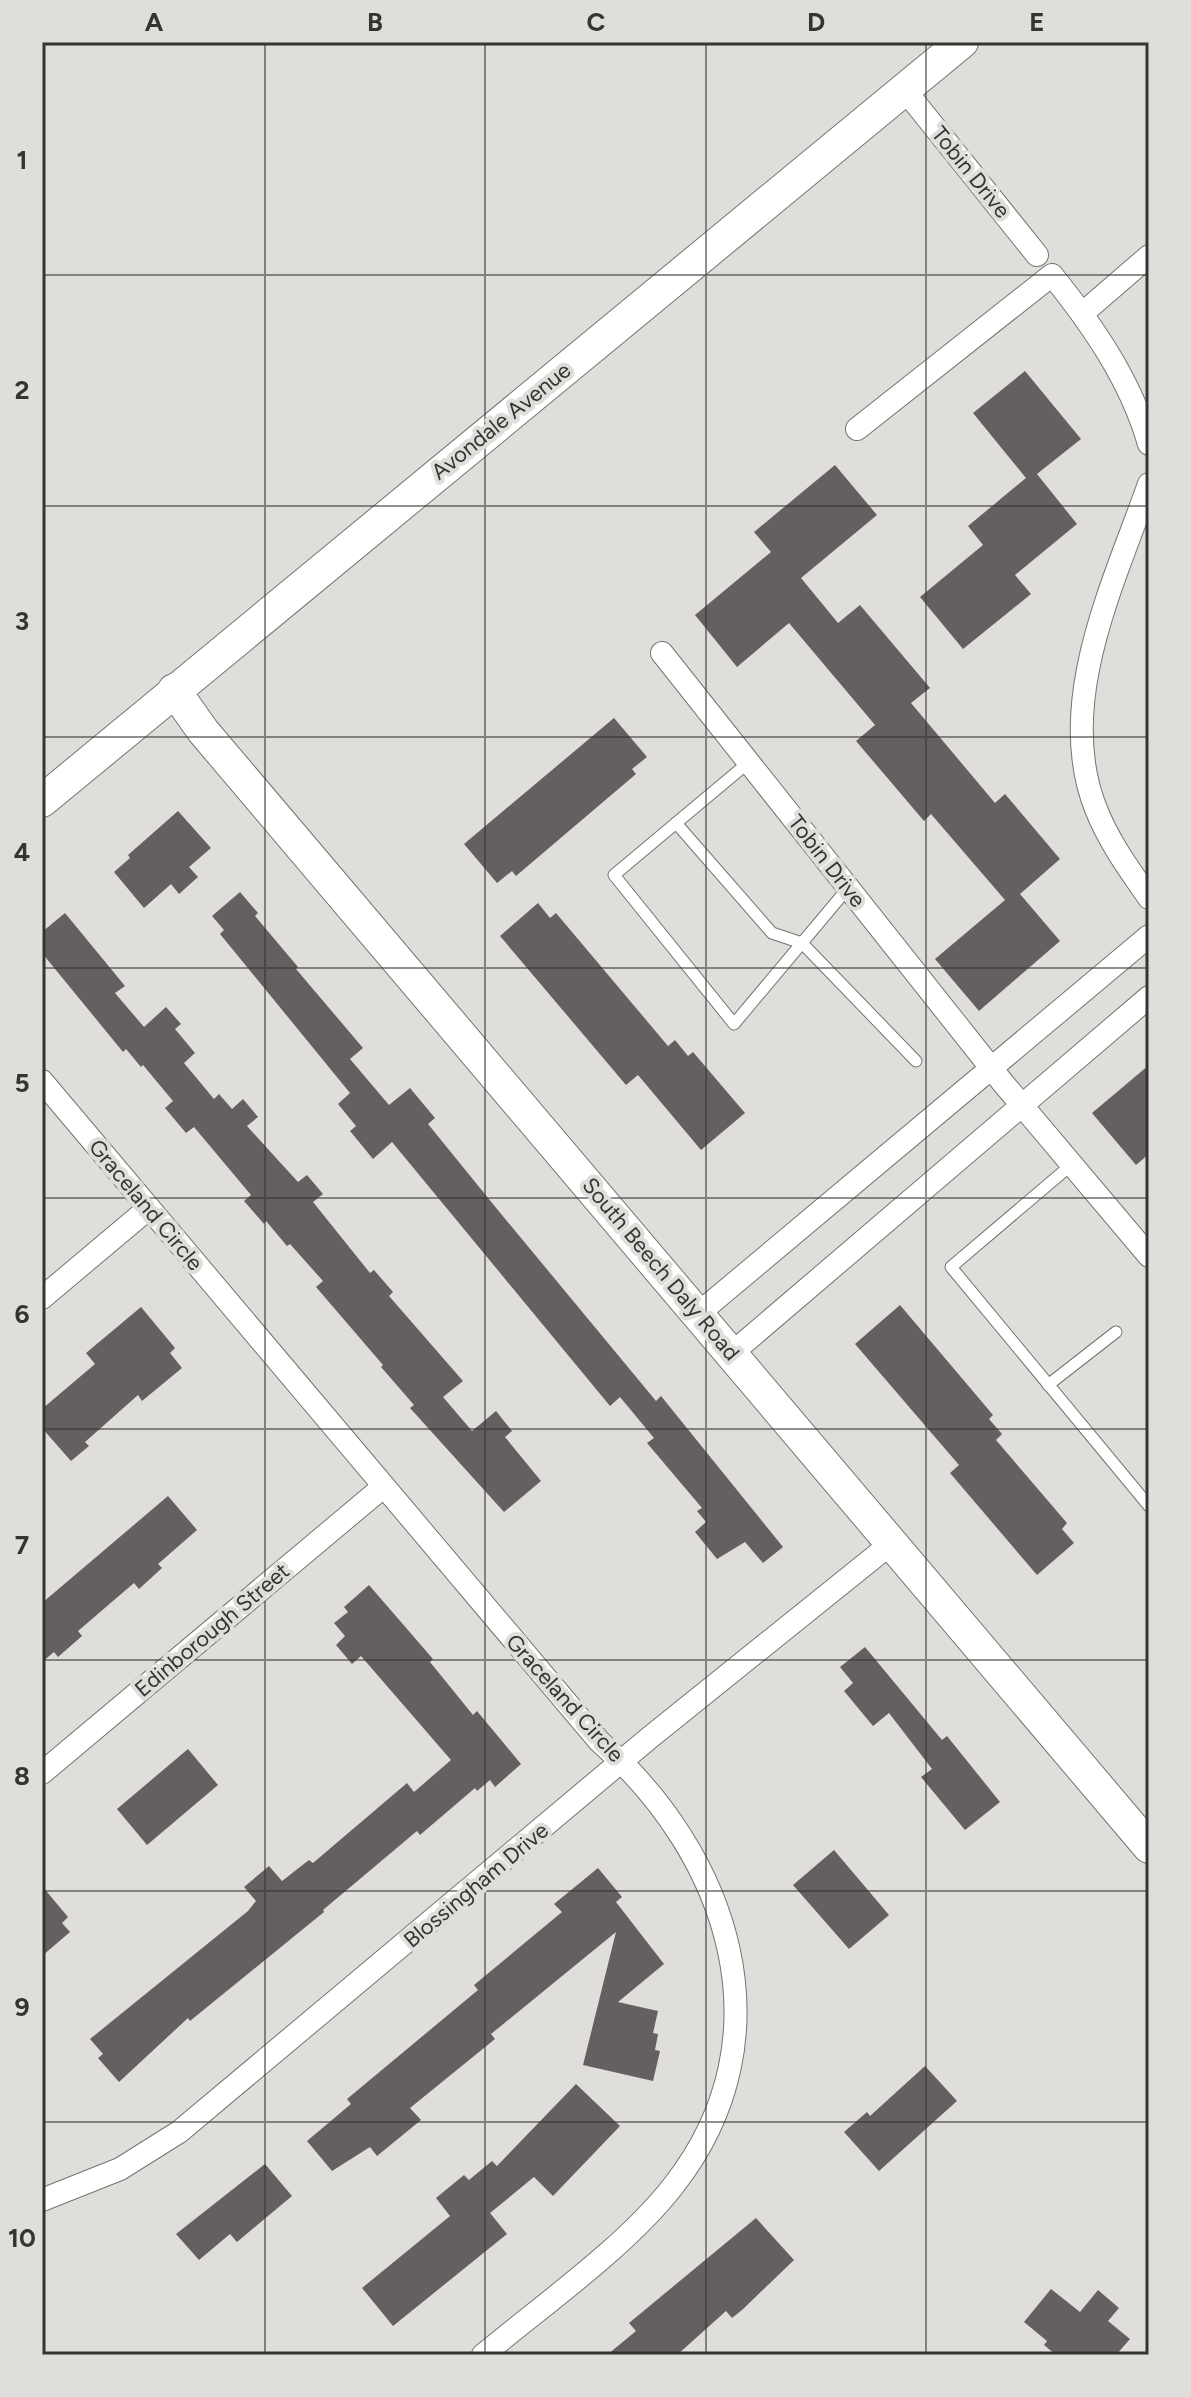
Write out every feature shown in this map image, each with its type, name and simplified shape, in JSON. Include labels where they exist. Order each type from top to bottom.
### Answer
[{"type":"street","name":"Avondale Avenue","points":[[42,801],[962,42]]},
{"type":"street","name":"Tobin Drive","points":[[904,89],[1037,255]]},
{"type":"street","points":[[1083,313],[1149,256]]},
{"type":"street","points":[[857,429],[1052,275],[1083,313],[1138,405],[1149,444]]},
{"type":"street","points":[[1149,484],[1088,671],[1082,717],[1083,758],[1095,806],[1113,846],[1149,898]]},
{"type":"street","name":"Tobin Drive","points":[[662,653],[1070,1166],[1149,1256]]},
{"type":"street","name":"South Beech Daly Road","points":[[174,690],[213,743],[1149,1847]]},
{"type":"street","points":[[699,1313],[1149,936]]},
{"type":"street","points":[[732,1353],[1149,997]]},
{"type":"street","name":"Graceland Circle","points":[[42,1081],[599,1741],[623,1762],[677,1827],[703,1870],[724,1925],[735,1988],[734,2032],[727,2075],[702,2140],[675,2185],[642,2221],[483,2355]]},
{"type":"street","points":[[42,1298],[149,1208]]},
{"type":"street","name":"Edinborough Street","points":[[42,1773],[383,1487]]},
{"type":"street","name":"Blossingham Drive","points":[[42,2200],[120,2169],[179,2132],[893,1542]]},
{"type":"lane","points":[[749,762],[614,875],[734,1024],[848,888]]},
{"type":"lane","points":[[676,823],[772,933],[802,943],[916,1061]]},
{"type":"lane","points":[[1070,1166],[951,1267],[1149,1506]]},
{"type":"lane","points":[[1048,1385],[1116,1332]]},
{"type":"building","points":[[1025,371],[1081,439],[1037,474],[1077,524],[1015,575],[1031,594],[963,649],[920,597],[983,545],[968,526],[1026,478],[973,413]]},
{"type":"building","points":[[835,465],[877,515],[801,578],[838,623],[860,605],[930,688],[911,703],[995,803],[1005,794],[1060,859],[1020,894],[1060,941],[979,1011],[935,959],[1005,900],[931,814],[924,821],[856,741],[875,725],[789,623],[737,667],[695,615],[771,552],[754,532]]},
{"type":"building","points":[[614,718],[647,757],[632,769],[636,774],[516,876],[512,871],[497,883],[464,844]]},
{"type":"building","points":[[178,811],[211,848],[189,867],[198,877],[179,894],[171,884],[144,908],[114,872],[130,858],[128,855]]},
{"type":"building","points":[[240,892],[258,913],[255,916],[298,967],[296,969],[363,1048],[350,1059],[389,1105],[410,1088],[435,1118],[428,1124],[497,1209],[656,1401],[661,1396],[783,1547],[763,1563],[745,1542],[717,1559],[695,1532],[706,1522],[697,1511],[702,1508],[647,1443],[654,1438],[620,1397],[610,1406],[392,1142],[373,1159],[350,1131],[356,1126],[338,1104],[350,1093],[220,934],[224,930],[212,916]]},
{"type":"building","points":[[538,903],[550,918],[556,913],[668,1046],[675,1040],[688,1056],[693,1052],[745,1113],[701,1150],[638,1075],[626,1085],[500,936]]},
{"type":"building","points":[[65,913],[125,986],[115,993],[144,1027],[166,1007],[181,1024],[175,1029],[195,1053],[184,1063],[214,1099],[219,1094],[232,1109],[243,1099],[258,1117],[247,1126],[298,1182],[307,1175],[323,1194],[313,1202],[370,1273],[374,1270],[393,1292],[389,1296],[463,1381],[443,1397],[472,1431],[496,1411],[512,1431],[505,1437],[541,1481],[504,1512],[410,1408],[414,1405],[381,1367],[383,1365],[316,1287],[323,1281],[290,1244],[287,1246],[244,1201],[251,1195],[194,1127],[186,1133],[165,1108],[173,1101],[143,1065],[141,1067],[126,1049],[123,1052],[42,953],[42,932]]},
{"type":"building","points":[[1149,1065],[1149,1154],[1136,1165],[1092,1113]]},
{"type":"building","points":[[900,1305],[993,1415],[989,1419],[1002,1434],[996,1440],[1067,1523],[1062,1529],[1074,1543],[1037,1575],[950,1473],[959,1465],[855,1344]]},
{"type":"building","points":[[141,1307],[175,1348],[170,1353],[182,1368],[142,1401],[138,1395],[85,1442],[89,1446],[71,1461],[42,1428],[42,1409],[95,1364],[86,1353]]},
{"type":"building","points":[[168,1496],[197,1530],[158,1564],[162,1568],[139,1589],[134,1583],[78,1631],[82,1636],[58,1657],[54,1652],[42,1662],[42,1603]]},
{"type":"building","points":[[369,1585],[433,1659],[430,1662],[473,1715],[477,1711],[521,1764],[495,1787],[490,1780],[477,1791],[475,1788],[420,1835],[417,1831],[324,1912],[190,2021],[188,2018],[119,2082],[98,2058],[103,2054],[90,2039],[248,1911],[256,1901],[244,1887],[269,1866],[282,1881],[309,1860],[313,1863],[407,1783],[414,1792],[451,1760],[361,1656],[352,1664],[336,1645],[345,1636],[334,1623],[348,1612],[344,1607]]},
{"type":"building","points":[[865,1647],[942,1740],[947,1736],[1000,1802],[965,1830],[921,1777],[932,1769],[889,1713],[873,1726],[844,1691],[853,1683],[840,1667]]},
{"type":"building","points":[[188,1749],[218,1785],[147,1845],[117,1809]]},
{"type":"building","points":[[834,1850],[889,1915],[849,1949],[793,1885]]},
{"type":"building","points":[[598,1868],[622,1897],[616,1902],[664,1964],[618,2002],[658,2011],[653,2033],[658,2034],[655,2050],[660,2051],[653,2081],[583,2065],[616,1932],[491,2034],[495,2039],[410,2108],[421,2120],[377,2156],[370,2147],[332,2171],[307,2141],[351,2104],[347,2099],[478,1990],[474,1985],[562,1912],[554,1904]]},
{"type":"building","points":[[42,1886],[68,1917],[62,1923],[70,1932],[42,1956]]},
{"type":"building","points":[[925,2066],[957,2101],[879,2171],[844,2132],[867,2112],[870,2116]]},
{"type":"building","points":[[576,2084],[620,2126],[553,2196],[534,2177],[490,2213],[507,2234],[393,2326],[362,2288],[450,2216],[436,2198],[464,2175],[469,2180],[492,2161],[497,2166]]},
{"type":"building","points":[[265,2164],[292,2196],[237,2242],[230,2234],[199,2260],[176,2234]]},
{"type":"building","points":[[756,2218],[794,2260],[742,2310],[732,2318],[726,2311],[677,2355],[607,2355],[636,2331],[629,2323]]},
{"type":"building","points":[[1051,2289],[1080,2312],[1098,2290],[1119,2308],[1108,2321],[1130,2339],[1116,2355],[1056,2355],[1044,2345],[1047,2341],[1024,2322]]}]
